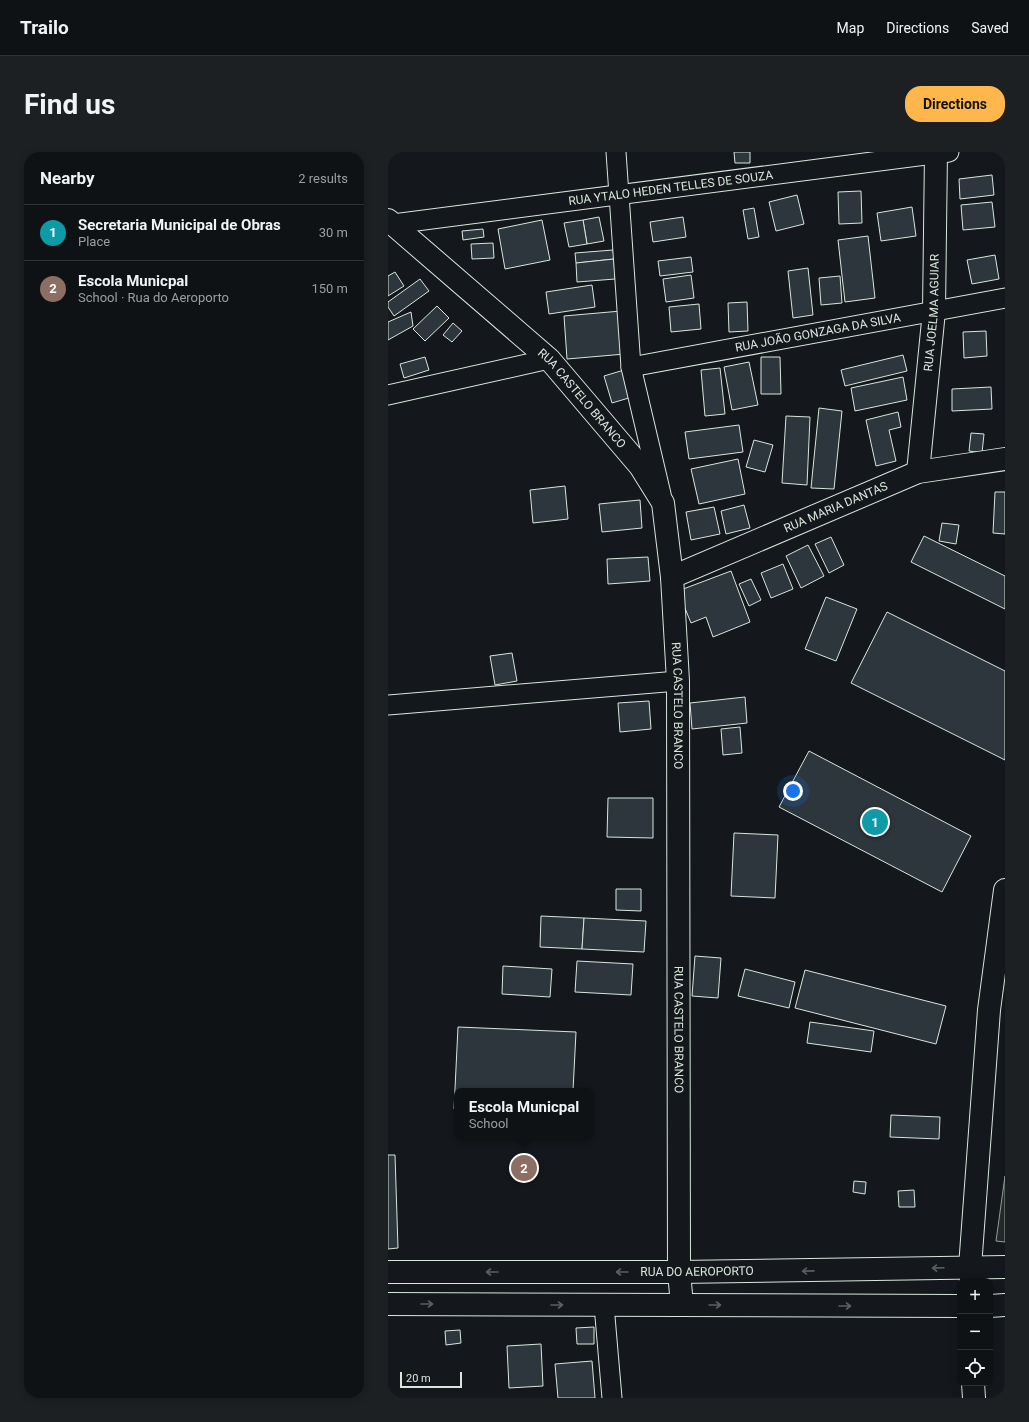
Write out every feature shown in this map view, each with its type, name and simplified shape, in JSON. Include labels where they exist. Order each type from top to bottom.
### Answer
[{"type":"street","points":[[616,152],[631,367],[663,503]]},
{"type":"street","name":"RUA YTALO HEDEN TELLES DE SOUZA","points":[[390,222],[940,153]]},
{"type":"street","name":"RUA JOELMA AGUIAR","points":[[918,472],[934,311],[940,153]]},
{"type":"street","name":"RUA CASTELO BRANCO","points":[[390,222],[549,359],[640,466],[663,503],[672,577],[678,681],[679,1272],[682,1305]]},
{"type":"street","name":"RUA JOÃO GONZAGA DA SILVA","points":[[631,367],[1005,298]]},
{"type":"street","points":[[388,395],[549,359]]},
{"type":"street","name":"RUA MARIA DANTAS","points":[[672,577],[918,472],[1005,459]]},
{"type":"street","points":[[388,705],[678,681]]},
{"type":"street","points":[[970,1274],[989,1010],[1005,890]]},
{"type":"street","name":"RUA DO AEROPORTO","points":[[388,1272],[882,1270],[970,1274],[1005,1267]]},
{"type":"street","points":[[388,1304],[957,1306]]},
{"type":"street","points":[[604,1305],[612,1398]]},
{"type":"street","points":[[993,1306],[1005,1305]]},
{"type":"street","points":[[973,1386],[974,1398]]},
{"type":"shaded area","points":[[1005,1176],[1005,1242],[996,1241]]},
{"type":"building","points":[[734,152],[750,152],[750,163],[735,163]]},
{"type":"building","points":[[992,175],[994,195],[960,199],[959,179]]},
{"type":"building","points":[[861,191],[862,223],[839,224],[838,192]]},
{"type":"building","points":[[797,195],[804,224],[776,231],[769,202]]},
{"type":"building","points":[[992,202],[995,227],[963,230],[961,205]]},
{"type":"building","points":[[912,207],[916,236],[881,241],[877,213]]},
{"type":"building","points":[[754,208],[759,237],[748,239],[743,210]]},
{"type":"building","points":[[599,217],[604,241],[587,244],[583,220]]},
{"type":"building","points":[[683,217],[686,237],[653,242],[650,222]]},
{"type":"building","points":[[542,220],[550,260],[505,269],[498,229]]},
{"type":"building","points":[[583,220],[587,244],[569,247],[564,223]]},
{"type":"building","points":[[483,229],[484,237],[463,240],[462,231]]},
{"type":"building","points":[[868,236],[875,298],[845,302],[838,240]]},
{"type":"building","points":[[493,243],[494,258],[472,259],[471,244]]},
{"type":"building","points":[[613,250],[614,259],[576,263],[575,253]]},
{"type":"building","points":[[995,255],[999,279],[972,284],[967,260]]},
{"type":"building","points":[[691,257],[693,272],[660,276],[658,261]]},
{"type":"building","points":[[614,259],[615,279],[577,282],[576,263]]},
{"type":"building","points":[[808,268],[813,315],[793,318],[788,271]]},
{"type":"building","points":[[395,272],[404,286],[388,296],[388,276]]},
{"type":"building","points":[[691,275],[694,298],[666,302],[663,279]]},
{"type":"building","points":[[840,276],[842,303],[821,305],[819,278]]},
{"type":"building","points":[[420,279],[429,291],[394,316],[388,307],[388,302]]},
{"type":"building","points":[[592,285],[595,307],[549,314],[546,292]]},
{"type":"building","points":[[747,302],[748,331],[729,332],[728,303]]},
{"type":"building","points":[[699,304],[701,329],[671,332],[669,307]]},
{"type":"building","points":[[437,306],[449,318],[425,341],[413,329]]},
{"type":"building","points":[[621,311],[625,354],[567,359],[564,316]]},
{"type":"building","points":[[411,312],[413,326],[388,340],[388,322]]},
{"type":"building","points":[[453,323],[462,331],[452,342],[443,335]]},
{"type":"building","points":[[986,331],[987,356],[964,358],[963,332]]},
{"type":"building","points":[[903,355],[907,371],[845,386],[841,370]]},
{"type":"building","points":[[425,357],[429,370],[404,378],[400,364]]},
{"type":"building","points":[[761,357],[780,357],[781,394],[761,394]]},
{"type":"building","points":[[749,362],[758,405],[732,410],[724,367]]},
{"type":"building","points":[[720,368],[725,414],[705,416],[701,370]]},
{"type":"building","points":[[624,370],[632,397],[612,403],[604,376]]},
{"type":"building","points":[[903,377],[907,400],[855,411],[851,388]]},
{"type":"building","points":[[991,387],[992,409],[952,411],[952,389]]},
{"type":"building","points":[[819,408],[842,411],[834,489],[811,488]]},
{"type":"building","points":[[898,412],[901,427],[889,430],[896,461],[876,466],[866,420]]},
{"type":"building","points":[[786,416],[810,417],[807,485],[782,483]]},
{"type":"building","points":[[739,425],[743,452],[689,459],[685,432]]},
{"type":"building","points":[[971,433],[984,434],[982,453],[969,451]]},
{"type":"building","points":[[754,440],[773,445],[765,472],[746,467]]},
{"type":"building","points":[[738,459],[745,494],[699,504],[691,469]]},
{"type":"building","points":[[565,486],[568,519],[533,523],[530,490]]},
{"type":"building","points":[[995,492],[1005,492],[1005,534],[993,533]]},
{"type":"building","points":[[640,500],[642,528],[602,532],[599,504]]},
{"type":"building","points":[[744,505],[750,528],[726,534],[721,511]]},
{"type":"building","points":[[714,507],[720,534],[691,540],[686,512]]},
{"type":"building","points":[[942,523],[959,525],[956,544],[939,541]]},
{"type":"building","points":[[924,536],[1005,576],[1005,609],[911,562]]},
{"type":"building","points":[[831,537],[844,565],[829,573],[815,544]]},
{"type":"building","points":[[808,545],[824,576],[801,588],[786,556]]},
{"type":"building","points":[[648,557],[650,581],[608,584],[607,559]]},
{"type":"building","points":[[783,564],[793,589],[771,598],[761,573]]},
{"type":"building","points":[[731,571],[750,622],[713,637],[706,617],[691,623],[678,591]]},
{"type":"building","points":[[751,579],[761,600],[749,606],[739,584]]},
{"type":"building","points":[[826,597],[857,609],[836,661],[805,649]]},
{"type":"building","points":[[887,612],[1005,671],[1005,760],[851,683]]},
{"type":"building","points":[[512,653],[517,681],[495,685],[490,656]]},
{"type":"building","points":[[745,697],[747,723],[692,729],[690,703]]},
{"type":"building","points":[[649,701],[651,729],[620,732],[618,703]]},
{"type":"building","points":[[740,727],[742,753],[723,755],[721,729]]},
{"type":"building","points":[[809,751],[971,836],[942,892],[779,807]]},
{"type":"building","points":[[608,798],[653,798],[653,838],[607,837]]},
{"type":"building","points":[[734,833],[778,835],[775,898],[731,896]]},
{"type":"building","points":[[616,889],[641,889],[641,911],[616,910]]},
{"type":"building","points":[[541,916],[584,918],[582,949],[540,947]]},
{"type":"building","points":[[584,918],[646,921],[644,952],[582,949]]},
{"type":"building","points":[[695,956],[721,958],[718,998],[692,996]]},
{"type":"building","points":[[577,961],[633,964],[631,995],[575,992]]},
{"type":"building","points":[[503,966],[552,969],[550,997],[502,994]]},
{"type":"building","points":[[745,969],[795,982],[789,1008],[738,996]]},
{"type":"building","points":[[805,970],[946,1006],[936,1044],[795,1008]]},
{"type":"building","points":[[810,1022],[874,1031],[871,1052],[807,1043]]},
{"type":"building","points":[[458,1027],[576,1032],[573,1088],[455,1088]]},
{"type":"building","points":[[891,1115],[940,1117],[939,1139],[890,1137]]},
{"type":"building","points":[[388,1155],[395,1155],[398,1248],[388,1249]]},
{"type":"building","points":[[854,1181],[866,1182],[865,1194],[853,1192]]},
{"type":"building","points":[[914,1190],[915,1207],[899,1207],[898,1191]]},
{"type":"building","points":[[594,1327],[594,1344],[577,1344],[576,1328]]},
{"type":"building","points":[[460,1330],[461,1343],[446,1345],[445,1331]]},
{"type":"building","points":[[541,1344],[543,1386],[509,1388],[507,1346]]},
{"type":"building","points":[[592,1361],[595,1398],[558,1398],[555,1364]]},
{"type":"place","name":"Secretaria Municipal de Obras","points":[[875,822]]},
{"type":"place","name":"Escola Municpal","points":[[524,1168]]}]
